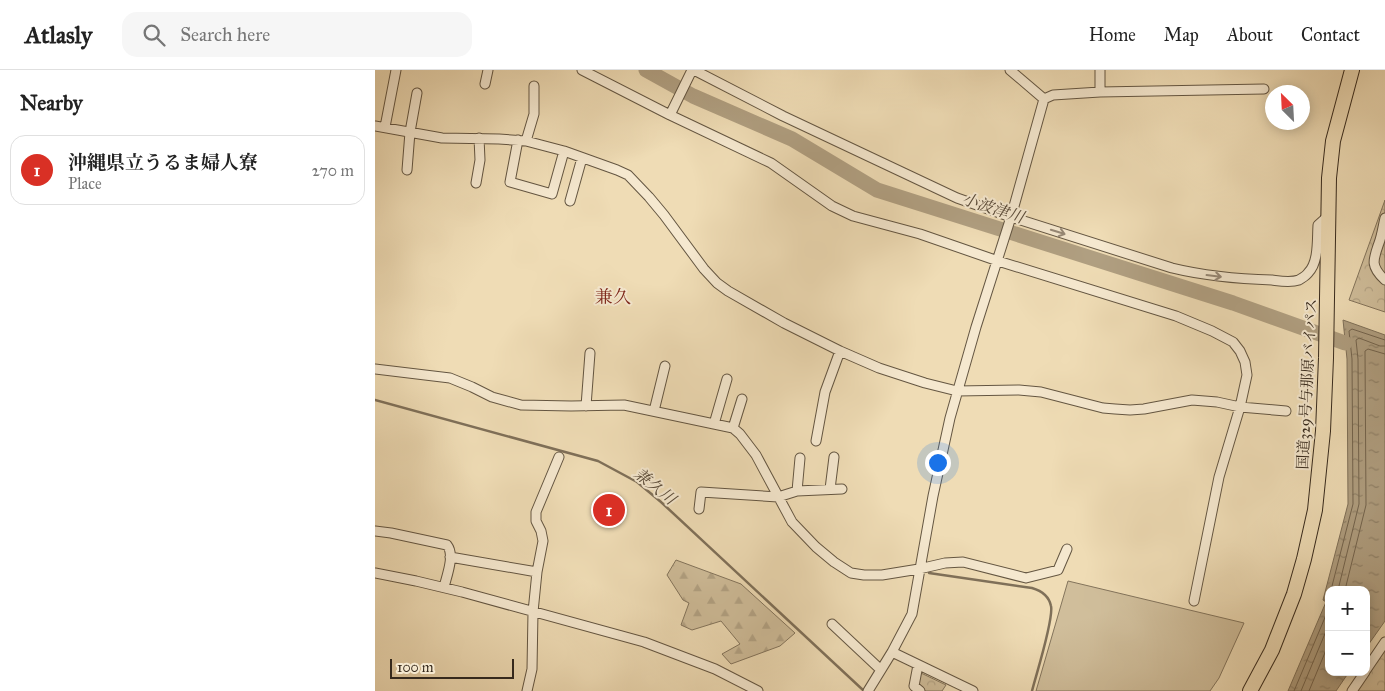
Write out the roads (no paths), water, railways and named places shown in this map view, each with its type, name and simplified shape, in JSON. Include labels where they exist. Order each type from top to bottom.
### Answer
[{"type":"highway","name":"国道329号与那原バイパス","points":[[1251,691],[1272,650],[1287,612],[1299,576],[1315,510],[1320,468],[1326,358],[1329,178],[1333,141],[1352,70]]},
{"type":"street","points":[[385,127],[396,70]]},
{"type":"street","points":[[485,84],[488,70]]},
{"type":"street","points":[[581,70],[771,162],[832,206],[853,216],[1000,256],[1190,321],[1233,342],[1245,362],[1247,376],[1219,478],[1194,601]]},
{"type":"street","points":[[1009,70],[1044,99]]},
{"type":"street","points":[[1100,70],[1100,92]]},
{"type":"street","points":[[672,113],[692,72],[942,192],[1010,220],[1190,272],[1246,279],[1298,280],[1309,272],[1315,262],[1318,225],[1328,216]]},
{"type":"street","points":[[534,86],[534,114],[522,141],[510,182],[552,194],[564,151]]},
{"type":"street","points":[[1044,99],[1053,95],[1100,92],[1264,89]]},
{"type":"street","points":[[407,170],[410,132],[417,94]]},
{"type":"street","points":[[868,691],[912,614],[937,472],[957,392],[1000,256],[1044,99]]},
{"type":"street","points":[[375,126],[442,138],[522,141],[564,151],[617,170],[627,175],[652,201],[717,283],[785,323],[840,351],[898,375],[957,392],[1019,390],[1041,392],[1115,410],[1144,409],[1192,400],[1286,411]]},
{"type":"street","points":[[476,183],[480,160],[479,138]]},
{"type":"street","points":[[570,201],[582,158]]},
{"type":"street","points":[[1385,218],[1374,255],[1374,262],[1376,269],[1385,280]]},
{"type":"street","points":[[816,441],[825,392],[840,351]]},
{"type":"street","points":[[586,406],[590,353]]},
{"type":"street","points":[[654,411],[665,366]]},
{"type":"street","points":[[375,369],[450,378],[492,397],[521,405],[624,405],[733,428],[756,455],[791,522],[822,552],[851,573],[882,575],[945,563],[963,562],[1026,578],[1058,570],[1067,549]]},
{"type":"street","points":[[714,424],[727,379]]},
{"type":"street","points":[[733,428],[742,399]]},
{"type":"street","points":[[831,489],[833,456]]},
{"type":"street","points":[[527,691],[532,669],[533,612],[537,572],[543,541],[535,512],[559,457]]},
{"type":"street","points":[[797,492],[800,458]]},
{"type":"street","points":[[699,509],[701,492],[778,497],[797,492],[842,489]]},
{"type":"street","points":[[375,531],[447,545],[451,550],[444,587]]},
{"type":"street","points":[[450,557],[537,572]]},
{"type":"street","points":[[375,573],[444,587],[667,650],[715,669],[757,691]]},
{"type":"street","points":[[832,624],[881,670]]},
{"type":"street","points":[[1370,664],[1385,642]]},
{"type":"street","points":[[892,652],[973,691]]},
{"type":"street","points":[[918,665],[913,686],[920,691]]},
{"type":"street","points":[[1352,691],[1362,676]]},
{"type":"water","points":[[1343,320],[1385,335],[1385,621],[1370,642],[1370,586],[1327,586],[1348,504],[1347,359]]},
{"type":"water","points":[[1325,604],[1325,676],[1346,676],[1336,691],[1288,691]]},
{"type":"waterway","name":"小波津川","points":[[646,70],[693,96],[792,139],[877,190],[1233,303],[1345,343]]},
{"type":"waterway","name":"兼久川","points":[[375,400],[598,461],[637,482],[661,502],[864,691]]},
{"type":"waterway","points":[[929,573],[1032,588],[1042,592],[1047,597],[1051,606],[1050,623],[1032,691]]},
{"type":"place","name":"沖縄県立うるま婦人寮","points":[[609,510]]},
{"type":"district","name":"兼久","points":[[613,297]]}]
